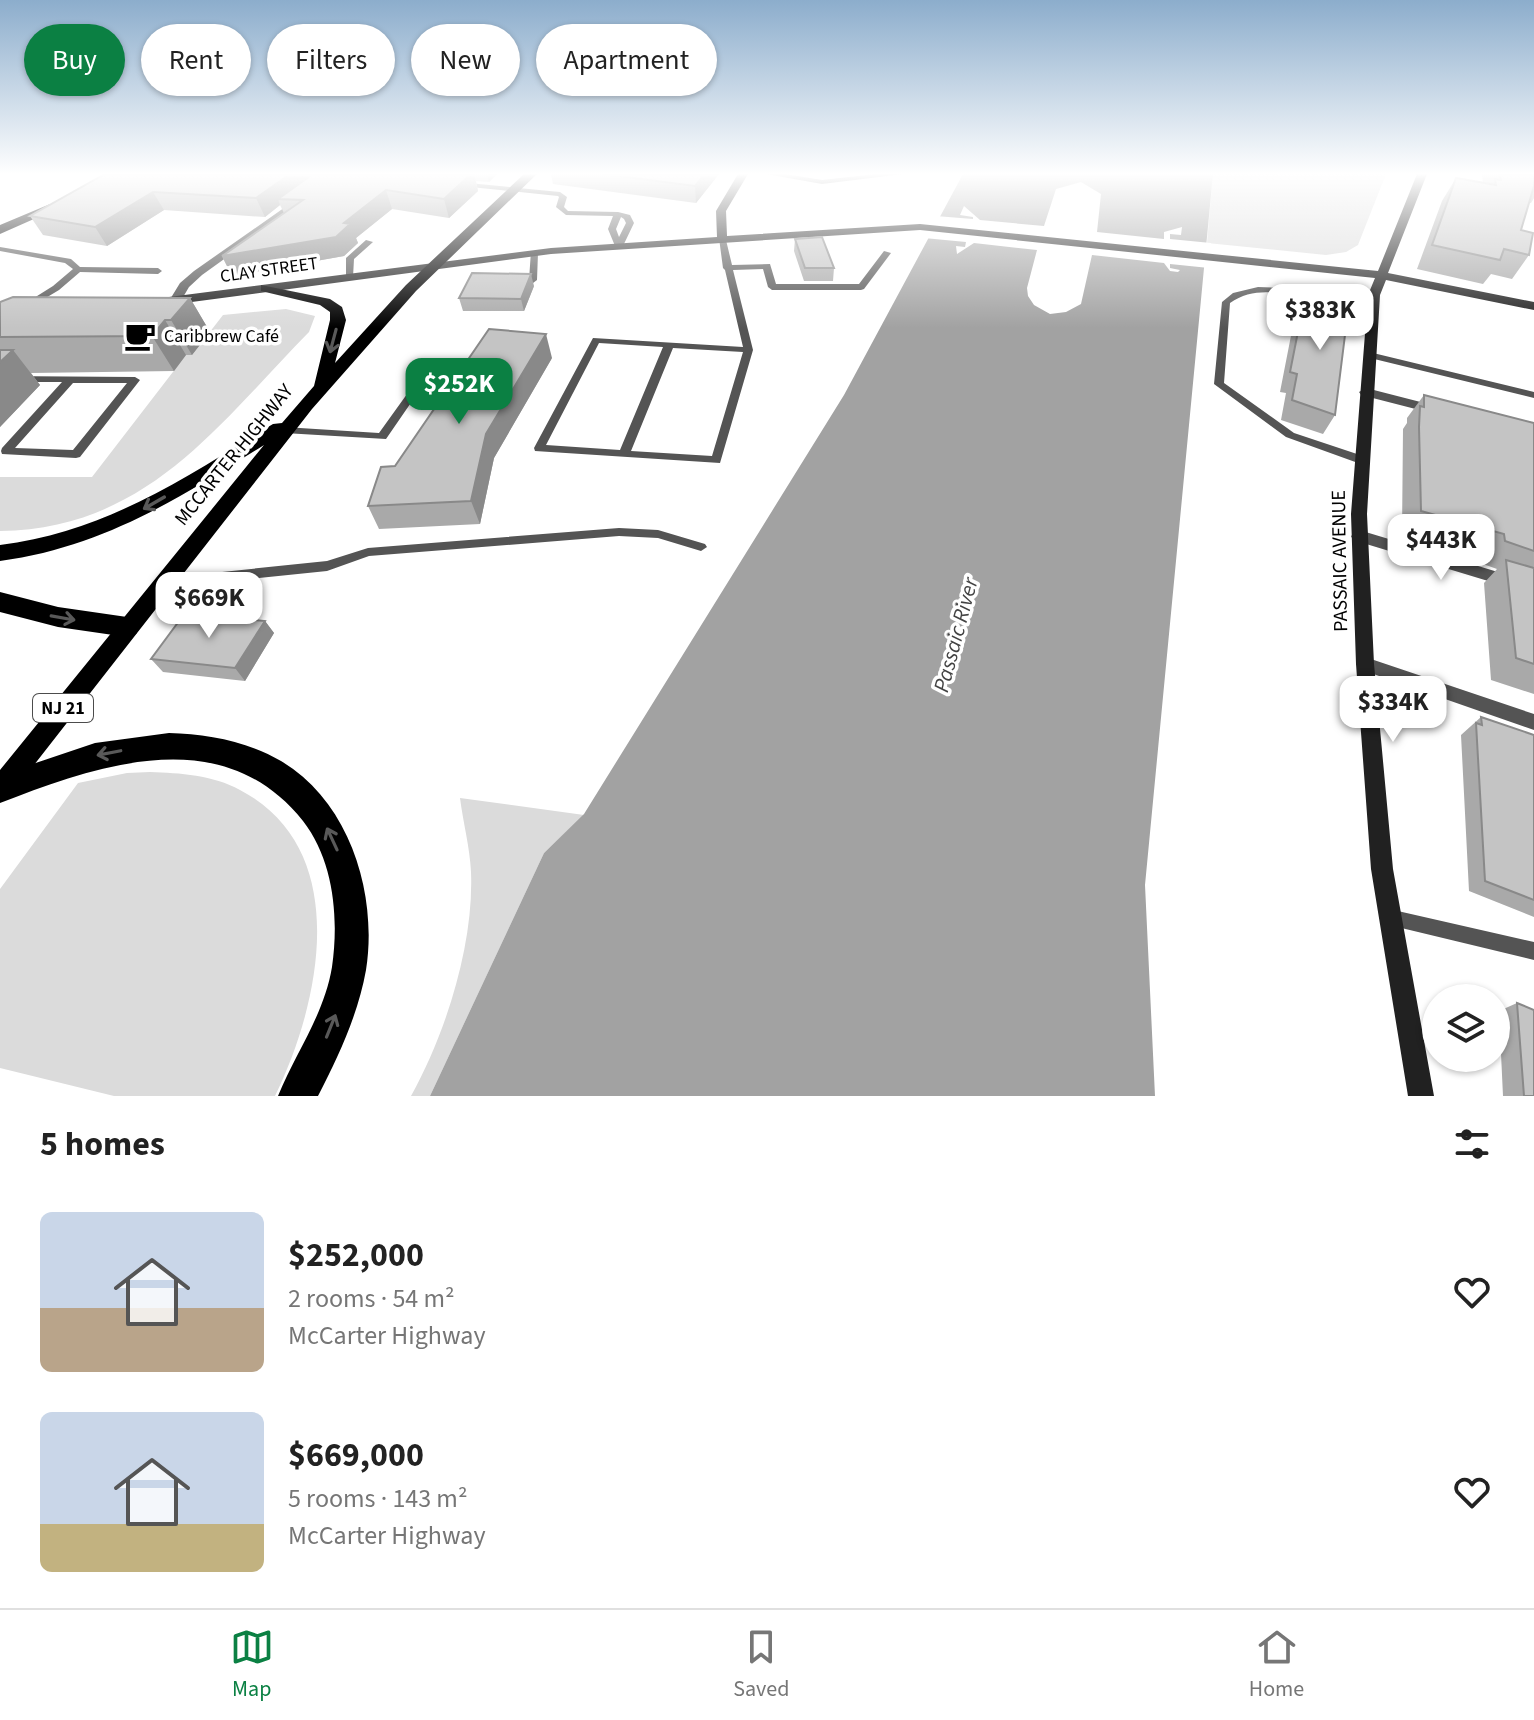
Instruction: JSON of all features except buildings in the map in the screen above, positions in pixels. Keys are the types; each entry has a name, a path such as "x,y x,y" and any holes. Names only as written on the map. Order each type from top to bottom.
{"highway":[{"path":"0,602 58,617 127,627"},
{"path":"0,789 89,757 171,746 197,747 246,759 271,771 300,792 334,840 346,886 351,939 343,995 297,1096"}],"main road":[{"name":"MCCARTER HIGHWAY","path":"0,789 289,425 433,266 477,225"},
{"path":"721,225 722,240"},
{"name":"PASSAIC AVENUE","path":"1401,225 1372,306 1359,536 1365,664 1389,917 1421,1096"},
{"name":"CLAY STREET","path":"157,303 534,253 928,227 1381,276 1534,306"},
{"path":"266,288 325,302 337,310 338,320 320,389"},
{"path":"17,310 55,308"},
{"path":"0,553 51,545 123,520 289,425"}],"street":[{"path":"175,301 184,285 198,273 265,225"},
{"path":"1366,392 1451,413"},
{"path":"1359,536 1534,589"},
{"path":"1365,664 1534,722"}],"lane":[{"path":"614,225 612,229 619,246"},
{"path":"619,246 629,225"},
{"path":"722,240 748,350 716,460 539,448 596,340 748,350"},
{"path":"349,277 350,258 369,242"},
{"path":"0,249 68,261 78,269 158,271"},
{"path":"533,280 534,253"},
{"path":"727,268 767,266 772,287 861,287 887,253"},
{"path":"17,310 56,288 78,269"},
{"path":"1362,460 1290,435 1219,384 1226,302 1236,293 1266,290 1372,306"},
{"path":"624,454 669,345"},
{"path":"1369,355 1534,395"},
{"path":"289,425 382,437 423,378"},
{"path":"0,379 71,379 135,380 76,454 6,451 71,379"},
{"path":"161,584 327,566 368,552 619,532 658,534 701,547"},
{"path":"1389,917 1534,951"}],"shaded area":[{"path":"1209,225 1366,225 1358,245 1346,252 1326,255 1207,243"},
{"path":"286,309 315,316 309,332 209,436 174,466 137,492 97,512 51,526 0,531 0,477 92,477 186,355 192,355 223,315"},
{"path":"150,772 208,778 240,790 276,816 300,849 313,888 317,930 314,973 305,1017 275,1096 114,1096 0,1068 0,889 78,783 127,773"},
{"path":"460,798 584,815 544,853 430,1096 411,1096 436,1045 446,1016 468,929 471,872"}],"water":[{"name":"Passaic River","path":"935,225 1208,225 1145,885 1155,1096 430,1096 544,853 584,814 844,395"}],"pier":[{"path":"931,225 1098,225 1097,232 1164,239 1164,232 1182,227 1181,235 1170,234 1170,239 1211,243 1209,268 1170,264 1170,268 1180,270 1178,272 1170,271 1164,263 1092,255 1081,304 1066,312 1050,314 1034,305 1028,296 1027,288 1037,250 974,243 957,254 956,246 965,247 966,242 924,238"}],"place":[{"name":"Caribbrew Café","path":"140,336"}]}
